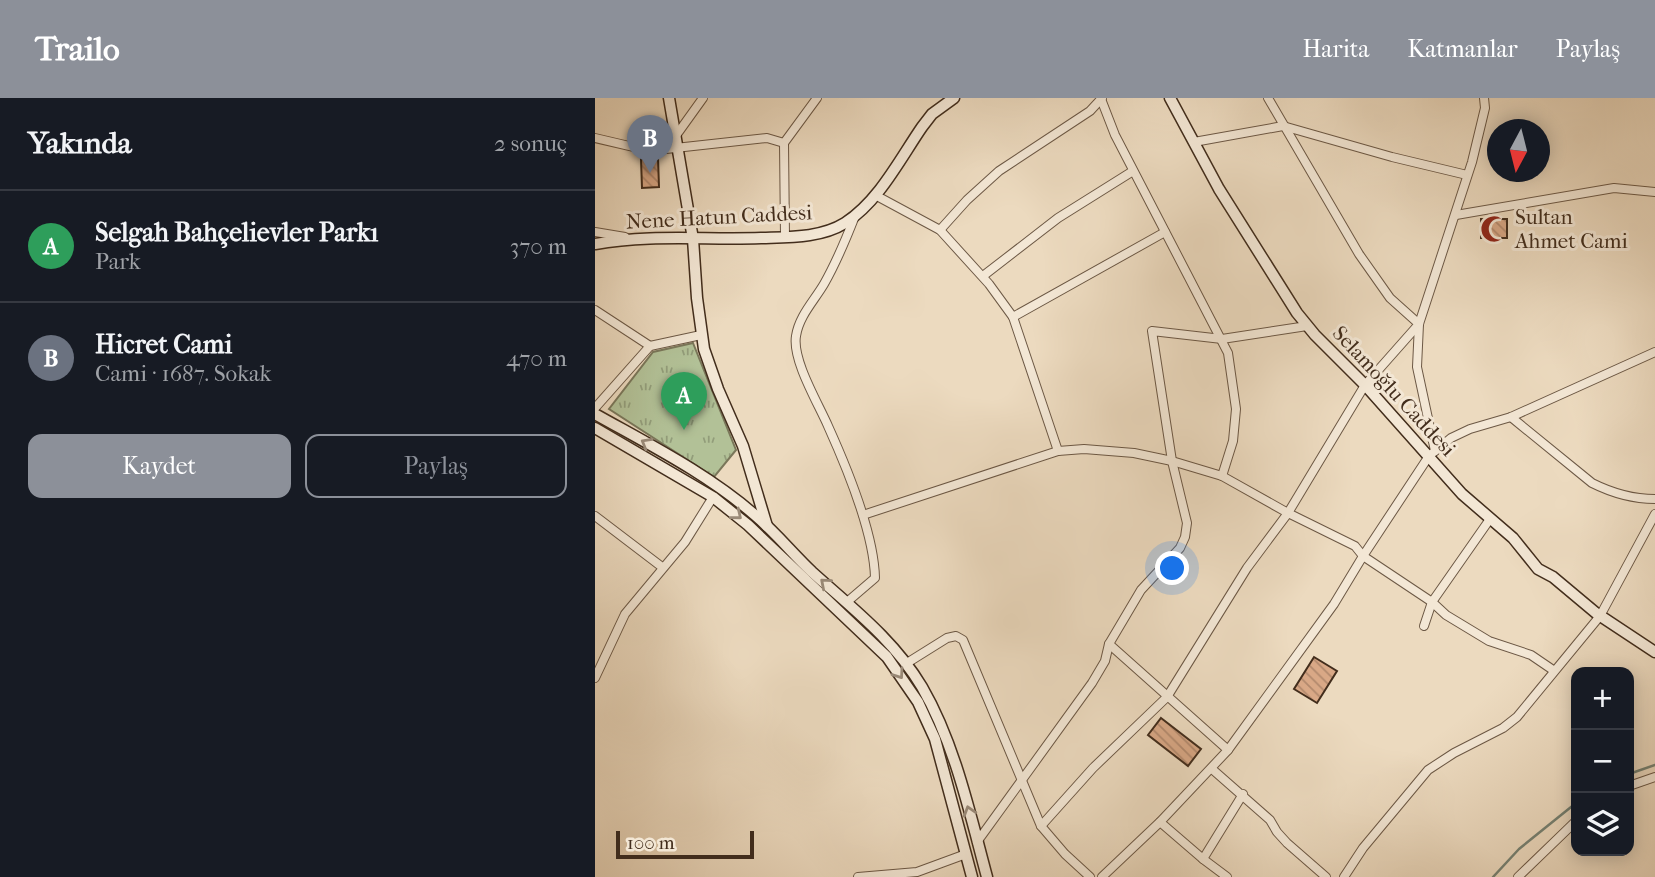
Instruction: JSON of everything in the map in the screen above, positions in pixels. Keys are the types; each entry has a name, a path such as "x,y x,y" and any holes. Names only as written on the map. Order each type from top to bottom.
{"street":[{"path":"669,98 693,239 701,335 710,367 743,446 767,526"},
{"path":"676,143 703,98"},
{"path":"785,237 784,143 817,98"},
{"name":"Nene Hatun Caddesi","path":"595,244 635,239 785,237 829,230 856,215 875,195 927,121 954,98"},
{"name":"Selamoğlu Caddesi","path":"1170,98 1219,189 1307,326 1432,454 1462,494 1513,538 1538,569 1553,577 1599,616 1655,652"},
{"path":"1268,98 1359,254 1390,298 1419,324"},
{"path":"1432,454 1417,367 1419,324 1472,162 1484,98"},
{"path":"940,230 967,200 999,171 1090,111 1102,99 1115,135 1229,353 1236,409 1233,441 1222,476"},
{"path":"1194,142 1283,126 1392,158 1467,175"},
{"path":"595,138 642,149 676,143 767,138 784,143"},
{"path":"983,276 1058,218 1133,171"},
{"path":"1456,215 1614,188 1655,191"},
{"path":"875,195 940,230 983,276 1013,317 1058,451"},
{"path":"847,602 875,578 874,567 863,515 830,430 806,378 797,352 796,337 802,318 824,284 856,215"},
{"path":"595,232 635,239"},
{"path":"1013,317 1165,232"},
{"path":"595,310 650,346"},
{"path":"1041,826 1093,768 1167,697 1247,568 1288,513 1365,385 1419,324"},
{"path":"977,842 1092,683 1105,661 1109,644 1141,590 1180,548 1185,537 1187,523 1172,461 1152,331 1222,339 1307,326"},
{"path":"595,408 650,346 701,335"},
{"path":"1102,877 1160,822 1228,750 1334,604 1432,454 1451,438 1470,429 1511,417 1655,352"},
{"path":"595,414 719,488 767,526 810,570 889,642 907,663 923,688 950,748 987,877"},
{"path":"1511,417 1592,483 1627,496 1655,499"},
{"path":"595,428 713,496 748,525 871,640 899,673 918,702 935,739 972,877"},
{"path":"863,515 1058,451 1084,449 1134,453 1172,461 1222,476 1349,543 1446,615 1489,641 1531,655 1553,670"},
{"path":"595,678 625,614 685,541 713,496"},
{"path":"1345,877 1363,848 1428,770 1454,753 1503,728 1517,717 1599,616 1655,514"},
{"path":"595,516 662,567"},
{"path":"1424,626 1432,602 1490,519"},
{"path":"907,663 947,638 956,636 963,640 1041,826 1090,877"},
{"path":"1109,644 1228,750"},
{"path":"1212,769 1243,794 1270,820 1287,843 1326,877"},
{"path":"1634,784 1655,777"},
{"path":"1203,859 1243,794"},
{"path":"1160,822 1227,877"},
{"path":"1518,877 1571,826"},
{"path":"857,877 917,872 966,854"}],"green space":[{"path":"693,343 736,450 714,477 609,409 653,352"}],"building":[{"path":"658,158 659,187 642,188 641,159"},
{"name":"Sultan Ahmet Cami","path":"1481,219 1507,219 1507,238 1481,238"},
{"path":"1314,657 1337,671 1317,703 1294,689"},
{"path":"1161,718 1201,749 1188,766 1148,735"}],"waterway":[{"path":"1634,772 1655,765"},
{"path":"1493,877 1519,849 1571,807"}],"place":[{"name":"Hicret Cami","path":"650,173"},
{"name":"Sultan Ahmet Cami","path":"1494,229"},
{"name":"Selgah Bahçelievler Parkı","path":"684,430"}]}
